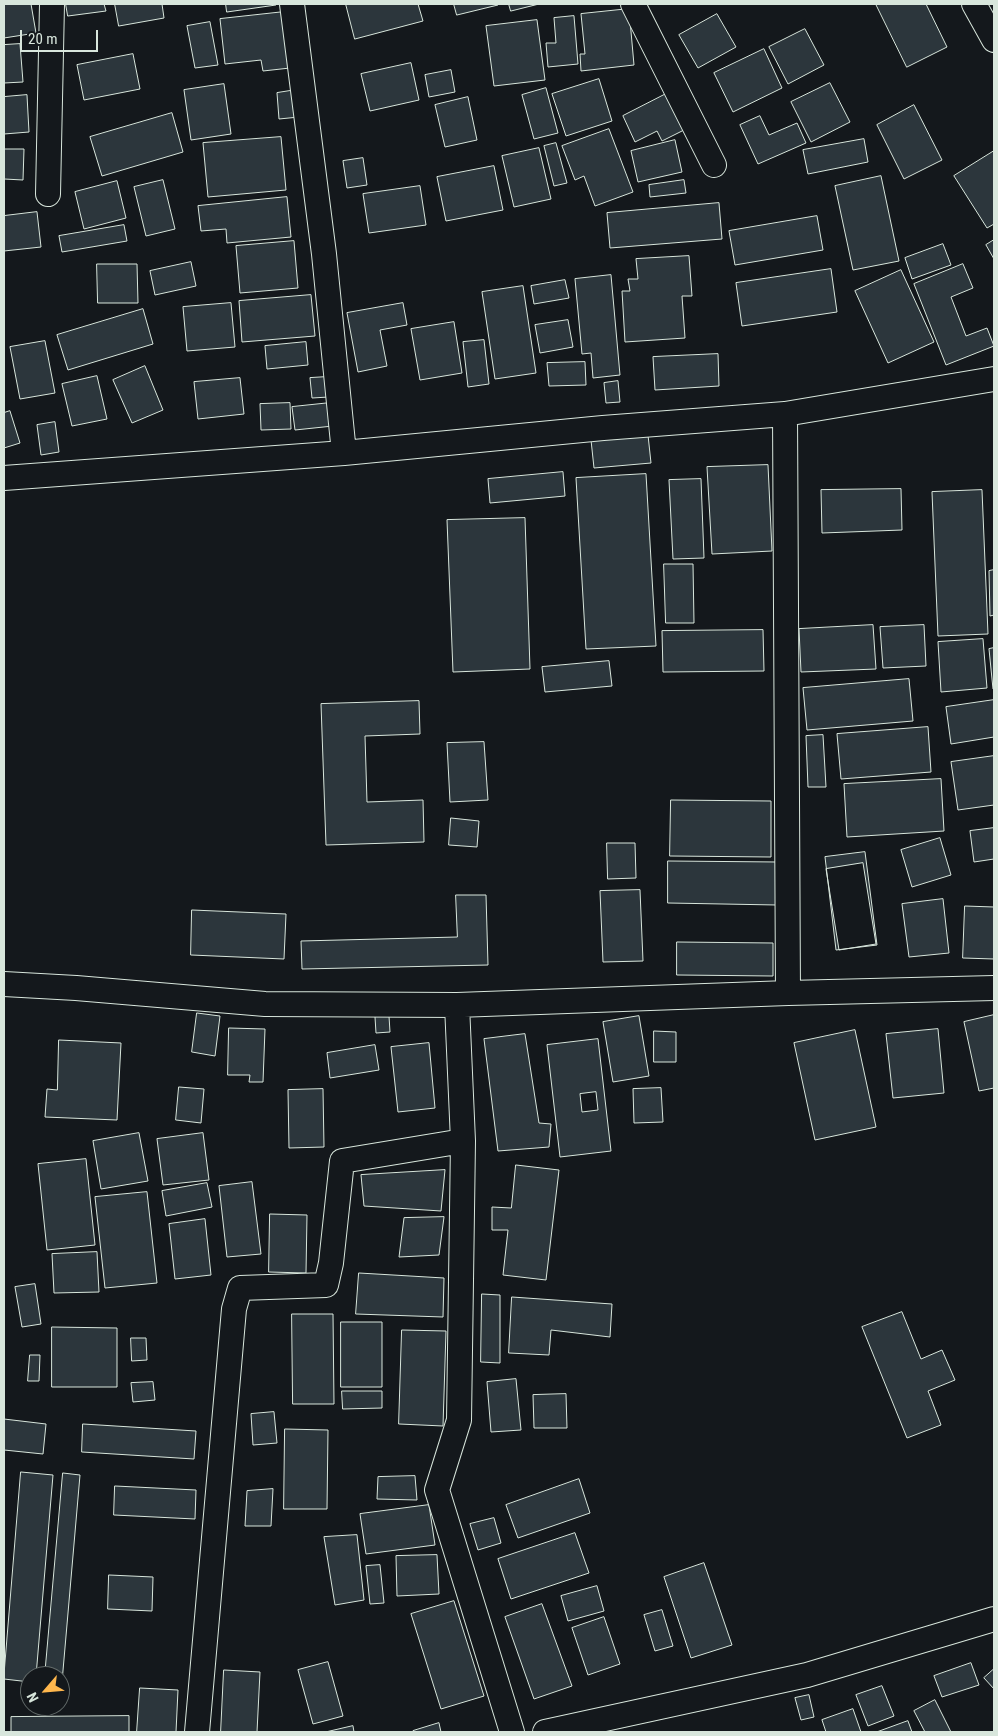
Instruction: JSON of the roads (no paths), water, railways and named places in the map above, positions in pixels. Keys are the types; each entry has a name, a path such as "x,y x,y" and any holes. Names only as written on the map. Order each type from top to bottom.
{"street":[{"path":"48,194 52,4"},
{"path":"292,4 324,254 344,453"},
{"path":"633,4 714,165"},
{"path":"974,4 994,40"},
{"path":"4,478 344,453 604,428 785,414 994,380"},
{"path":"785,414 788,993"},
{"path":"4,984 76,988 265,1004 457,1005 788,993 994,988"},
{"path":"457,1005 463,1141 459,1420 437,1490 512,1732"},
{"path":"196,1732 234,1309 240,1288 326,1285 331,1263 342,1161 463,1141"},
{"path":"545,1732 807,1675 994,1619"}]}
